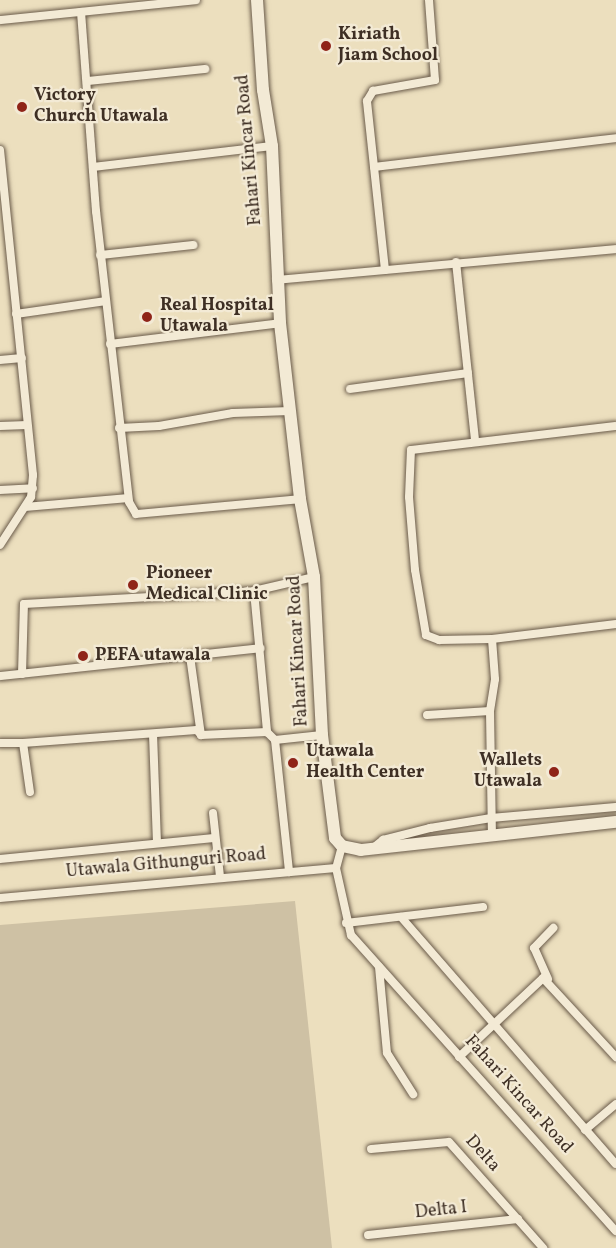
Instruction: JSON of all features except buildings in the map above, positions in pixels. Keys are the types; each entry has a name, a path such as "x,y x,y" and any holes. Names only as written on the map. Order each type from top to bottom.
{"street":[{"path":"0,20 196,0"},
{"name":"Fahari Kincar Road","path":"257,0 263,90 272,146 276,280 280,323 300,499 314,577 322,735 331,817 335,838 342,846 336,868 346,923 357,943 616,1231"},
{"path":"386,270 374,167 370,94 435,80 429,0"},
{"path":"81,12 100,255 128,498 136,514 300,499"},
{"path":"87,81 205,69"},
{"path":"374,167 616,138"},
{"path":"93,167 272,146"},
{"path":"0,150 2,201 22,358 33,488 26,507 0,545"},
{"path":"100,255 193,245"},
{"path":"276,280 616,249"},
{"path":"456,262 475,440"},
{"path":"16,314 106,301"},
{"path":"110,344 280,323"},
{"path":"0,360 22,358"},
{"path":"350,389 468,373"},
{"path":"119,428 159,426 233,413 290,411"},
{"path":"0,426 27,425"},
{"path":"616,426 416,447 408,455 415,570 426,635 431,640 492,639 616,624"},
{"path":"0,490 33,488"},
{"path":"26,507 128,498"},
{"path":"22,674 24,604 254,591 314,577"},
{"path":"254,591 267,732 275,740 289,872"},
{"path":"492,639 495,679 490,711 492,836"},
{"path":"0,676 261,648"},
{"path":"190,656 201,735"},
{"path":"427,715 490,711"},
{"path":"0,743 196,730 201,735 267,732"},
{"path":"153,734 157,843"},
{"path":"275,740 322,735"},
{"path":"23,743 30,792"},
{"path":"342,846 371,849 611,823 603,807"},
{"path":"371,849 390,838 438,826 491,818 616,807"},
{"path":"213,813 220,876"},
{"path":"438,826 440,842"},
{"path":"0,860 214,838"},
{"name":"Utawala Githunguri Road","path":"0,898 220,876 336,868"},
{"path":"346,923 483,907"},
{"path":"401,917 616,1164"},
{"path":"553,928 534,948 548,979 616,1057"},
{"path":"379,967 387,1053 412,1094"},
{"path":"459,1056 537,980 548,979"},
{"path":"585,1130 616,1104"},
{"name":"Delta","path":"371,1149 449,1142 543,1248"},
{"name":"Delta I","path":"368,1235 518,1219"}],"shaded area":[{"path":"295,901 332,1248 0,1248 0,925"}],"place":[{"name":"Kiriath Jiam School","path":"326,46"},
{"name":"Victory Church Utawala","path":"22,107"},
{"name":"Real Hospital Utawala","path":"147,317"},
{"name":"Pioneer Medical Clinic","path":"133,585"},
{"name":"PEFA utawala","path":"83,656"},
{"name":"Utawala Health Center","path":"293,763"},
{"name":"Wallets Utawala","path":"554,772"}]}
